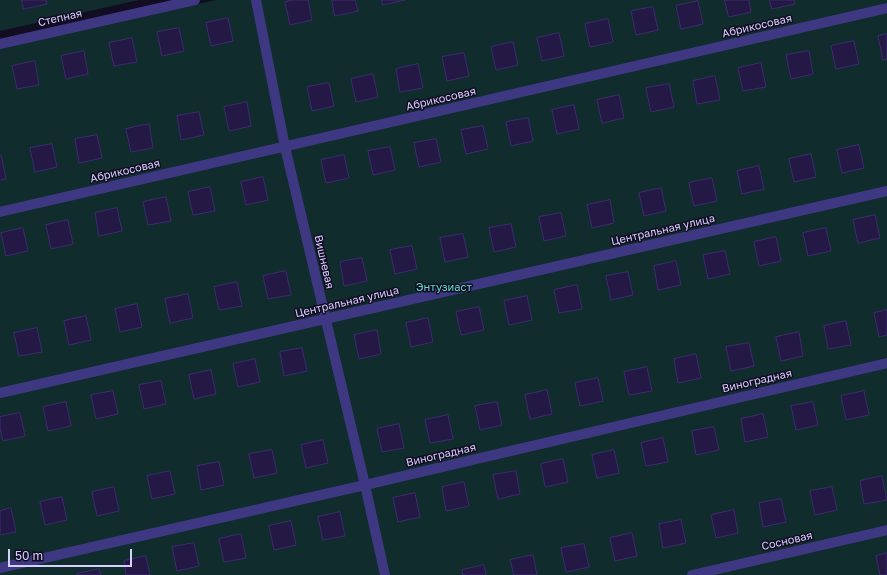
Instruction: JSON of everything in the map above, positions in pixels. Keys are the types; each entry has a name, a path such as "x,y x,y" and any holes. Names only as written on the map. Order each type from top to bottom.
{"street":[{"name":"Степная","path":"0,44 195,0"},
{"name":"Вишневая","path":"256,0 285,147 385,575"},
{"name":"Абрикосовая","path":"0,212 887,8"},
{"name":"Центральная улица","path":"0,393 887,191"},
{"name":"Виноградная","path":"0,568 365,485 887,363"},
{"name":"Сосновая","path":"692,575 887,530"}],"green space":[{"path":"0,0 139,0 0,31"},
{"name":"Энтузиаст","path":"216,0 887,0 887,575 0,575 0,48"}],"building":[{"path":"22,0 46,0 47,4 24,9"},
{"path":"293,0 308,0 312,20 290,25 285,2"},
{"path":"332,0 355,0 358,11 335,16"},
{"path":"382,0 405,0 383,5"},
{"path":"725,0 749,0 751,12 729,17"},
{"path":"770,0 794,0 795,4 772,9"},
{"path":"698,1 703,24 681,29 676,6"},
{"path":"653,7 658,30 636,35 631,11"},
{"path":"228,18 233,41 211,46 206,23"},
{"path":"608,19 613,42 590,47 585,24"},
{"path":"179,28 184,51 162,56 157,32"},
{"path":"559,33 564,56 542,61 537,38"},
{"path":"887,34 887,59 883,60 878,36"},
{"path":"132,38 137,62 114,66 109,43"},
{"path":"854,41 859,64 836,69 831,46"},
{"path":"513,42 518,65 496,70 491,47"},
{"path":"84,51 88,74 66,79 61,56"},
{"path":"809,51 813,74 791,79 786,55"},
{"path":"464,53 469,76 447,81 442,57"},
{"path":"35,61 39,85 17,89 12,66"},
{"path":"761,63 766,87 743,91 738,68"},
{"path":"418,64 423,88 400,92 396,69"},
{"path":"373,74 378,97 356,102 351,79"},
{"path":"715,76 720,100 697,104 693,81"},
{"path":"329,83 334,106 312,111 307,87"},
{"path":"669,84 674,107 651,112 646,88"},
{"path":"619,95 624,118 602,123 597,100"},
{"path":"247,102 251,126 229,131 224,107"},
{"path":"574,105 579,129 557,134 552,110"},
{"path":"199,112 204,135 181,140 177,116"},
{"path":"528,118 533,141 511,146 506,122"},
{"path":"149,124 153,148 131,152 126,129"},
{"path":"483,126 488,149 466,154 461,130"},
{"path":"97,135 102,158 79,163 75,139"},
{"path":"436,139 441,162 419,167 414,143"},
{"path":"52,144 57,167 35,172 30,148"},
{"path":"859,145 864,168 842,173 837,150"},
{"path":"390,147 395,170 373,175 368,151"},
{"path":"811,154 816,177 794,182 789,159"},
{"path":"0,155 6,179 0,180"},
{"path":"344,155 349,178 326,183 321,160"},
{"path":"759,166 764,189 742,194 737,171"},
{"path":"263,177 268,200 246,205 241,182"},
{"path":"712,178 717,201 694,206 689,183"},
{"path":"210,187 215,211 193,215 188,192"},
{"path":"661,188 666,211 644,216 639,193"},
{"path":"166,197 171,221 148,225 143,202"},
{"path":"610,200 614,223 592,228 587,205"},
{"path":"117,208 122,231 99,236 95,213"},
{"path":"561,213 566,236 544,241 539,217"},
{"path":"875,215 880,238 858,243 853,220"},
{"path":"68,220 73,244 51,249 46,225"},
{"path":"511,224 516,247 494,252 489,228"},
{"path":"23,228 28,251 6,256 1,233"},
{"path":"826,228 831,251 808,256 803,233"},
{"path":"463,234 468,257 445,262 440,238"},
{"path":"776,237 781,261 759,266 754,242"},
{"path":"412,246 417,269 395,274 390,250"},
{"path":"725,251 730,274 708,279 703,255"},
{"path":"362,258 367,281 344,286 340,262"},
{"path":"676,261 681,285 658,290 654,266"},
{"path":"286,271 291,295 268,299 263,276"},
{"path":"628,272 633,295 611,300 606,276"},
{"path":"237,282 242,306 219,310 214,287"},
{"path":"577,285 582,309 559,313 554,290"},
{"path":"188,294 193,318 170,323 165,299"},
{"path":"527,296 532,320 509,325 504,301"},
{"path":"137,304 142,327 120,332 115,309"},
{"path":"479,307 484,330 461,335 456,312"},
{"path":"887,310 887,335 879,337 874,313"},
{"path":"86,316 91,340 69,345 64,321"},
{"path":"428,318 433,342 411,347 406,323"},
{"path":"846,321 851,345 828,349 824,326"},
{"path":"37,328 42,352 19,356 14,333"},
{"path":"377,330 381,354 359,359 354,335"},
{"path":"799,332 803,356 781,361 776,337"},
{"path":"749,343 754,366 731,371 726,347"},
{"path":"302,348 307,371 284,376 280,352"},
{"path":"696,354 701,378 678,383 674,359"},
{"path":"255,359 260,382 238,387 233,364"},
{"path":"647,367 652,391 629,395 624,372"},
{"path":"211,370 216,394 194,399 189,375"},
{"path":"598,378 603,401 580,406 575,383"},
{"path":"161,381 166,404 144,409 139,385"},
{"path":"547,390 552,414 530,419 525,395"},
{"path":"113,391 118,414 96,419 91,395"},
{"path":"864,391 869,415 846,420 841,396"},
{"path":"66,402 71,426 48,431 43,407"},
{"path":"497,402 502,425 480,430 475,406"},
{"path":"813,402 818,425 796,430 791,406"},
{"path":"20,413 25,436 3,441 0,429 0,417"},
{"path":"763,414 768,437 745,442 741,419"},
{"path":"448,415 453,439 430,443 425,420"},
{"path":"399,424 404,448 382,452 377,429"},
{"path":"714,427 719,450 696,455 692,431"},
{"path":"663,438 668,462 646,466 641,443"},
{"path":"323,440 328,463 306,468 301,445"},
{"path":"272,450 277,473 254,478 249,454"},
{"path":"614,450 619,473 597,478 592,455"},
{"path":"563,459 568,482 545,487 541,464"},
{"path":"219,462 224,485 201,490 197,466"},
{"path":"170,471 175,494 152,499 147,476"},
{"path":"516,471 520,494 498,499 493,475"},
{"path":"882,476 887,500 864,504 860,481"},
{"path":"464,482 469,506 446,511 442,487"},
{"path":"114,487 119,511 97,516 92,492"},
{"path":"832,487 837,510 815,515 810,491"},
{"path":"415,493 420,517 398,522 393,498"},
{"path":"62,497 67,520 45,525 40,502"},
{"path":"781,499 786,522 763,527 759,503"},
{"path":"11,508 16,532 0,535 0,511"},
{"path":"734,510 738,533 716,538 711,515"},
{"path":"340,512 345,536 323,540 318,517"},
{"path":"681,520 686,543 663,548 659,524"},
{"path":"291,521 296,545 274,550 269,526"},
{"path":"632,533 637,556 615,561 610,538"},
{"path":"241,534 246,558 224,562 219,539"},
{"path":"194,543 199,566 177,571 172,547"},
{"path":"584,544 589,567 566,572 561,548"},
{"path":"887,553 887,575 880,575 876,556"},
{"path":"533,555 537,575 514,575 510,560"},
{"path":"146,556 150,575 126,575 124,561"},
{"path":"484,565 486,575 463,575 462,570"},
{"path":"99,569 101,575 77,575 77,574"}]}
